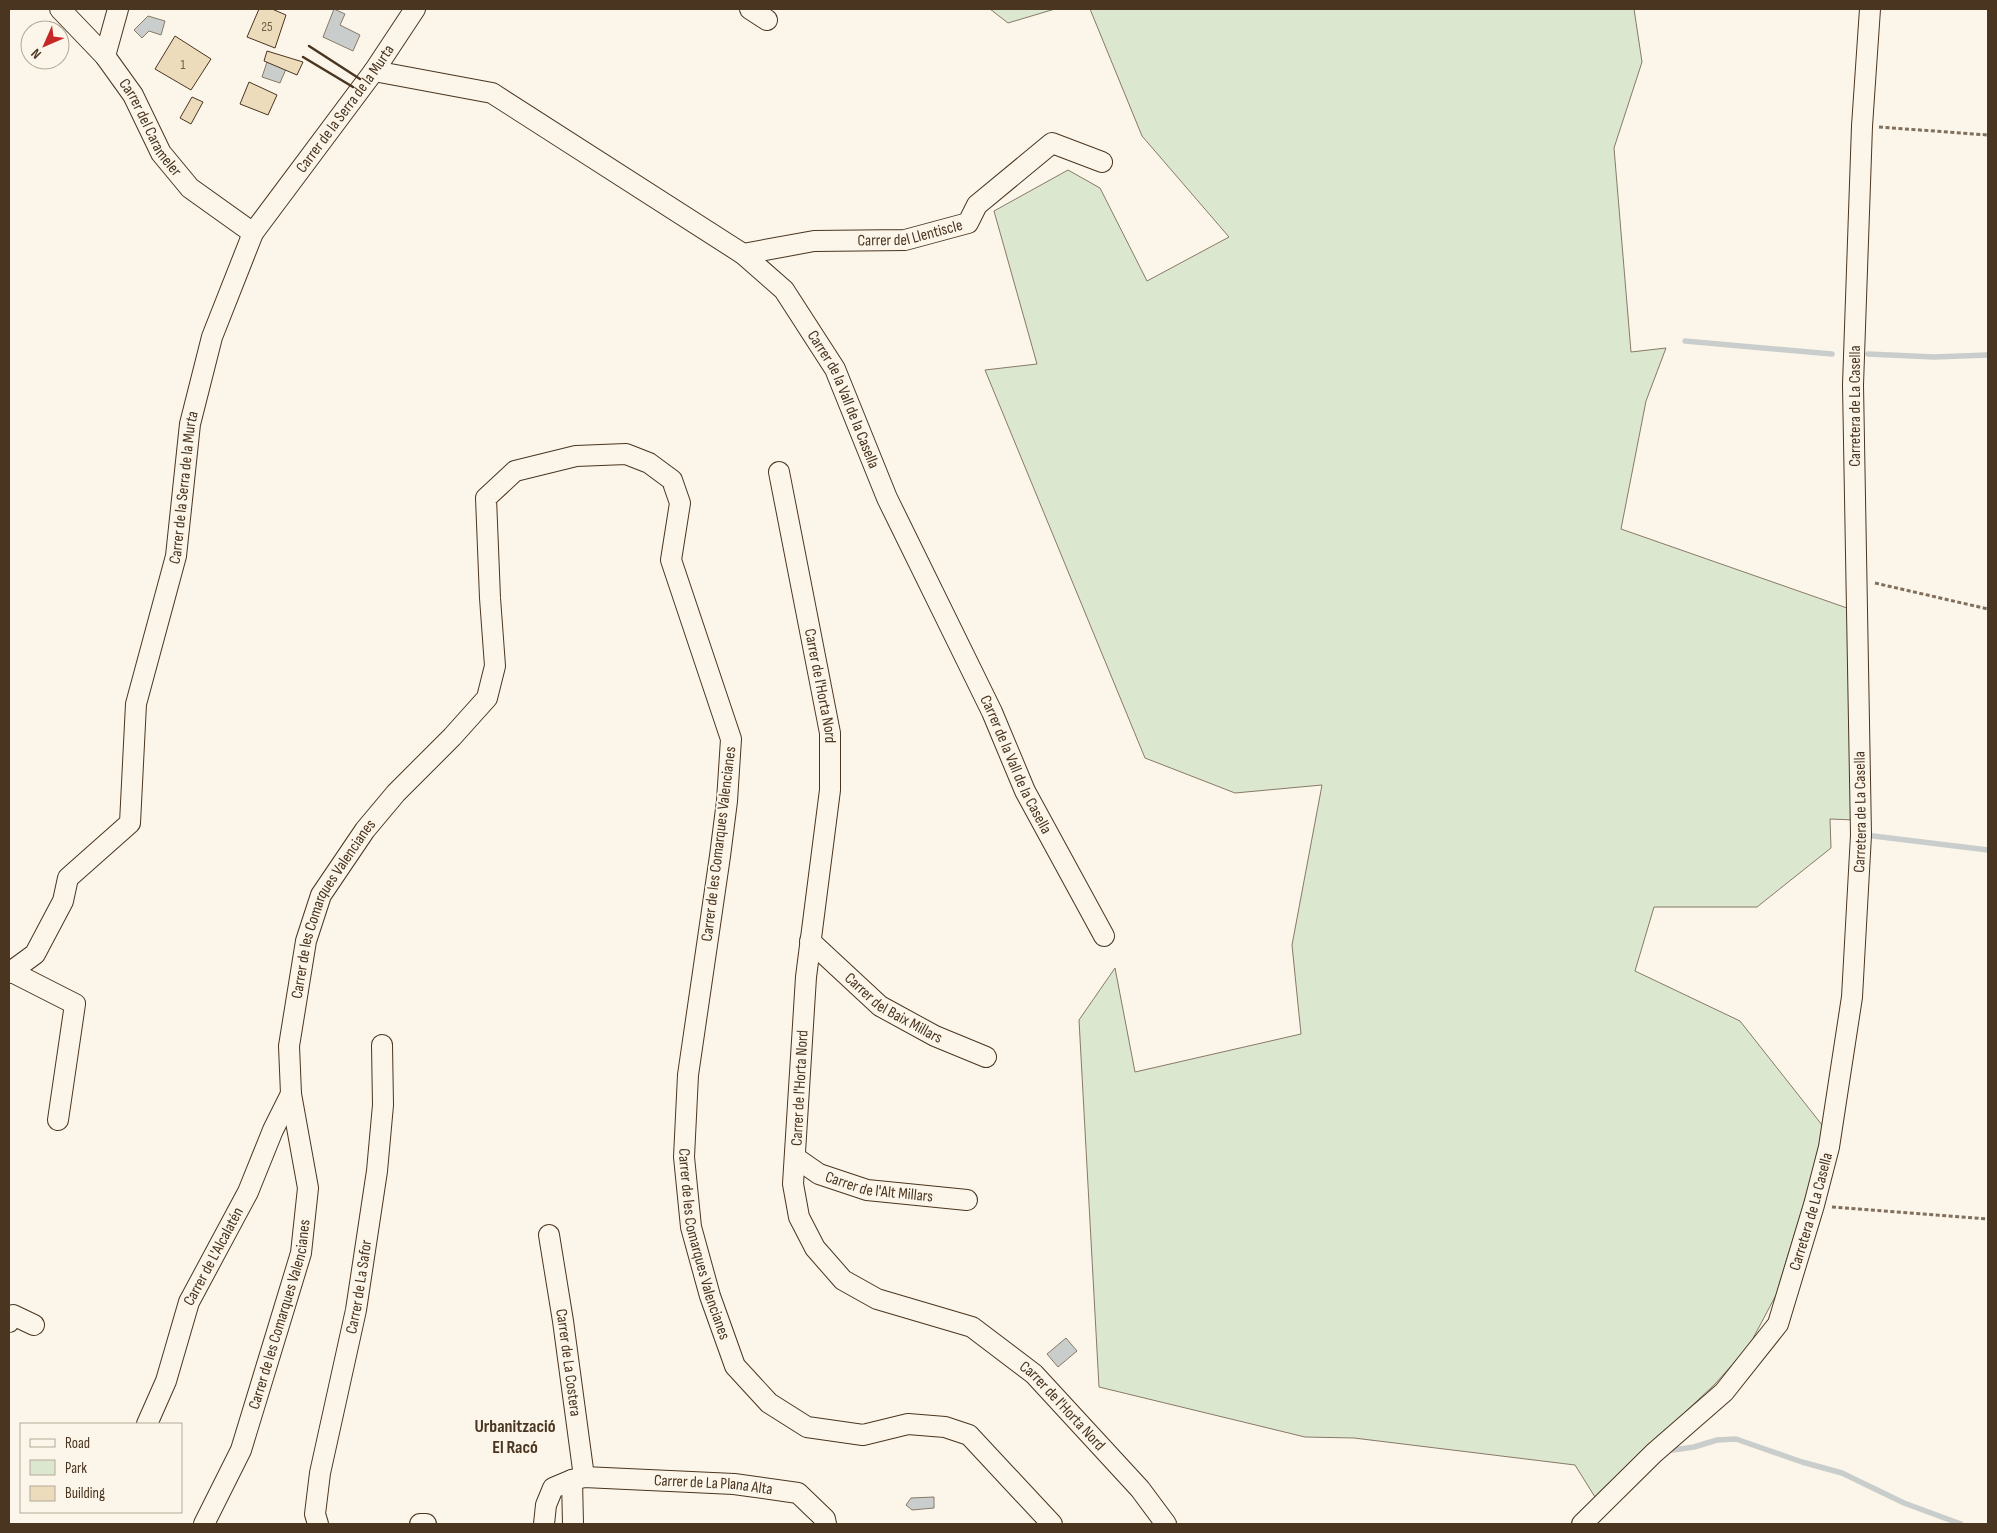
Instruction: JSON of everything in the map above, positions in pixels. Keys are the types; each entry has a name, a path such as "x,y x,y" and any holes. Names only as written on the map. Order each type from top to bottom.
{"street":[{"name":"Carrer del Carameler","path":"60,9 105,56 133,95 161,153 190,188 253,233"},
{"path":"105,56 118,9"},
{"name":"Carrer de la Serra de la Murta","path":"11,972 35,954 63,900 68,878 130,823 136,704 176,556 190,424 212,337 253,233 374,71 415,9"},
{"path":"750,9 767,20"},
{"name":"Carretera de La Casella","path":"1582,1524 1654,1453 1724,1392 1778,1324 1814,1206 1829,1147 1852,997 1861,835 1853,385 1862,126 1870,9"},
{"name":"Carrer de la Vall de la Casella","path":"374,71 492,92 743,254 784,290 835,369 888,498 992,712 1025,791 1104,936"},
{"name":"Carrer del Llentiscle","path":"743,254 814,241 905,240 968,223 977,205 1052,143 1102,162"},
{"name":"Carrer de les Comarques Valencianes","path":"204,1524 241,1450 301,1254 308,1188 291,1094 289,1046 306,942 321,895 364,830 396,793 452,737 487,698 495,666 486,498 515,471 576,456 626,454 649,463 672,480 680,503 671,560 731,739 720,856 688,1075 684,1157 691,1227 710,1296 735,1366 769,1403 808,1427 863,1435 908,1424 945,1427 969,1435 1052,1524"},
{"name":"Carrer de l'Horta Nord","path":"779,472 830,733 830,790 810,941 803,1015 793,1184 799,1217 815,1248 843,1280 877,1299 972,1327 1034,1374 1140,1489 1166,1524"},
{"name":"Carrer del Baix Millars","path":"810,941 880,1006 935,1036 986,1057"},
{"path":"11,972 75,1004 58,1120"},
{"name":"Carrer de La Safor","path":"318,1524 315,1514 320,1473 356,1310 376,1180 383,1105 382,1045"},
{"name":"Carrer de L'Alcalatén","path":"147,1423 166,1381 189,1302 248,1192 273,1130 291,1094"},
{"name":"Carrer de l'Alt Millars","path":"796,1158 820,1174 867,1190 967,1200"},
{"name":"Carrer de La Costera","path":"549,1235 563,1320 578,1478 573,1524"},
{"path":"9,1322 12,1315 34,1325"},
{"path":"544,1524 546,1505 553,1488 578,1478"},
{"name":"Carrer de La Plana Alta","path":"578,1478 734,1484 798,1493 825,1519 826,1524"},
{"path":"420,1524 426,1524"}],"path":[{"path":"1862,126 1988,135"},
{"path":"1857,578 1895,589 1988,608"},
{"path":"1814,1206 1988,1219"}],"green space":[{"path":"990,9 1055,9 1008,23"},
{"path":"1090,9 1634,9 1642,62 1614,148 1631,352 1666,348 1646,401 1621,529 1847,608 1855,820 1830,819 1831,848 1757,907 1654,907 1635,971 1740,1021 1826,1130 1776,1295 1749,1346 1715,1384 1595,1497 1575,1465 1354,1438 1305,1437 1099,1387 1079,1020 1115,968 1135,1072 1301,1034 1292,945 1322,785 1235,793 1145,758 985,370 1037,364 994,211 1068,170 1100,188 1147,281 1229,237 1142,136"}],"shaded area":[{"path":"334,9 345,14 340,25 360,35 353,51 323,37"},
{"path":"148,16 165,21 161,35 149,31 142,38 134,30"},
{"path":"267,62 286,69 280,83 262,77"},
{"path":"1066,1338 1077,1351 1058,1367 1047,1354"},
{"path":"934,1497 934,1508 912,1510 906,1505 911,1498"}],"building":[{"path":"259,9 272,9 286,15 275,48 247,37"},
{"path":"175,36 211,59 191,90 155,69"},
{"path":"267,51 303,62 297,75 264,61"},
{"path":"249,82 277,95 268,115 240,104"},
{"path":"192,97 203,102 191,124 180,118"}],"waterway":[{"path":"1685,341 1832,354"},
{"path":"1868,354 1934,357 1988,355"},
{"path":"1865,835 1988,850"},
{"path":"1666,1451 1694,1447 1717,1440 1736,1439 1802,1462 1842,1473 1904,1503 1961,1524"}],"wall":[{"path":"309,46 360,79"},
{"path":"303,57 353,87"}],"district":[{"name":"Urbanització El Racó","path":"515,1436"}]}
